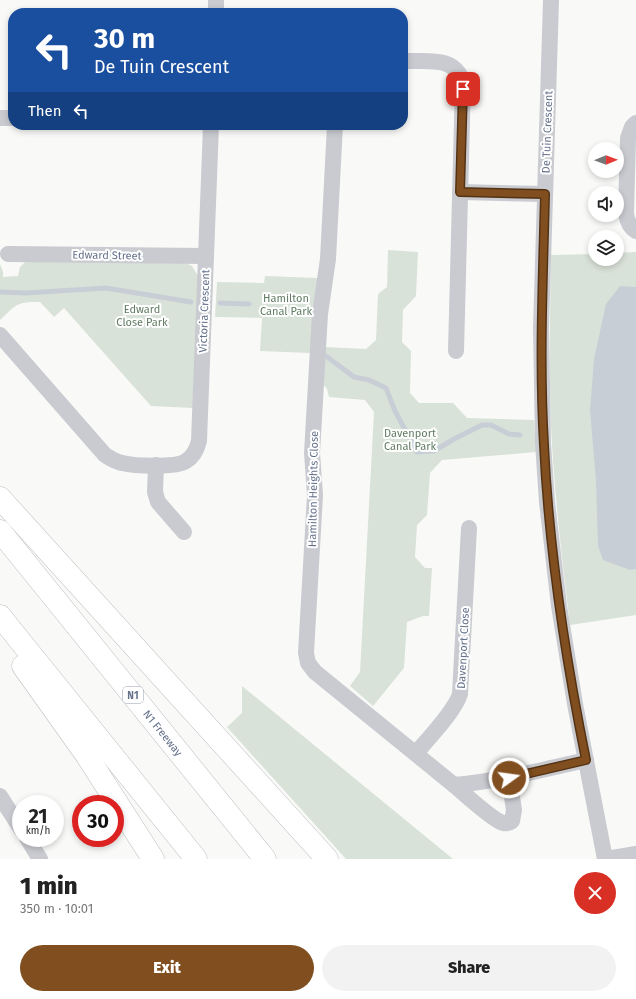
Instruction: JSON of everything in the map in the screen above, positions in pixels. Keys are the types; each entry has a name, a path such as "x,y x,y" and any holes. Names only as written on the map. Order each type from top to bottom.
{"highway":[{"path":"0,498 327,859"},
{"name":"N1 Freeway","path":"0,531 265,859"},
{"path":"0,616 196,859"},
{"path":"0,635 87,756 153,859"}],"street":[{"name":"De Tuin Crescent","path":"551,0 541,328 543,443 547,502 553,562 566,650 606,859 636,854"},
{"path":"408,61 446,63 457,70 461,76 463,89 456,351"},
{"path":"636,123 632,127 628,138 626,214 630,227 636,232"},
{"name":"Victoria Crescent","path":"0,336 105,455 122,463 173,466 186,462 195,452 199,441 211,130"},
{"name":"Hamilton Heights Close","path":"335,130 328,259 320,314 313,445 315,494 306,658 315,672 416,753 492,817 508,824 512,822 514,810 509,778"},
{"path":"460,192 545,194"},
{"name":"Edward Street","path":"8,254 206,256"},
{"path":"156,465 155,492 158,502 184,532"},
{"name":"Davenport Close","path":"416,753 453,708 460,694 469,528"},
{"path":"454,785 483,783 586,760"},
{"path":"0,796 12,815"},
{"path":"33,847 40,859"}],"green space":[{"name":"Davenport Canal Park","path":"388,250 418,252 416,296 403,310 402,342 411,351 410,393 419,403 453,403 467,418 534,420 536,452 442,460 430,473 427,515 417,525 415,557 425,568 432,568 429,616 423,616 407,622 404,668 373,706 350,686 360,672 374,412 365,400 329,397 327,389 322,383 324,347 366,349 376,340 378,294 387,287"},
{"path":"636,252 636,615 570,625 561,550 552,450 550,361 551,255 588,254 588,266 624,266 624,253"},
{"name":"Edward Close Park","path":"26,261 186,263 192,266 198,276 193,408 151,406 64,308 54,317 40,302 21,303 14,307 0,320 0,264 3,277 18,276 20,267"},
{"name":"Hamilton Canal Park","path":"265,276 318,278 310,353 260,351 262,318 215,317 217,282 264,283"},
{"path":"242,686 453,859 346,859 227,727 242,713"}],"shaded area":[{"path":"620,286 636,287 636,569 630,570 603,560 598,546 596,481 590,410 594,359 606,304"}],"waterway":[{"path":"0,292 26,293 106,288 191,302"},
{"path":"220,303 249,304"},
{"path":"326,356 354,377 369,380 386,388 395,411 417,452 434,451 482,425 491,425 509,434 520,435"}],"route":[{"path":"463,89 460,192 545,194 541,328 543,443 547,502 559,606 586,760 509,778"}]}
